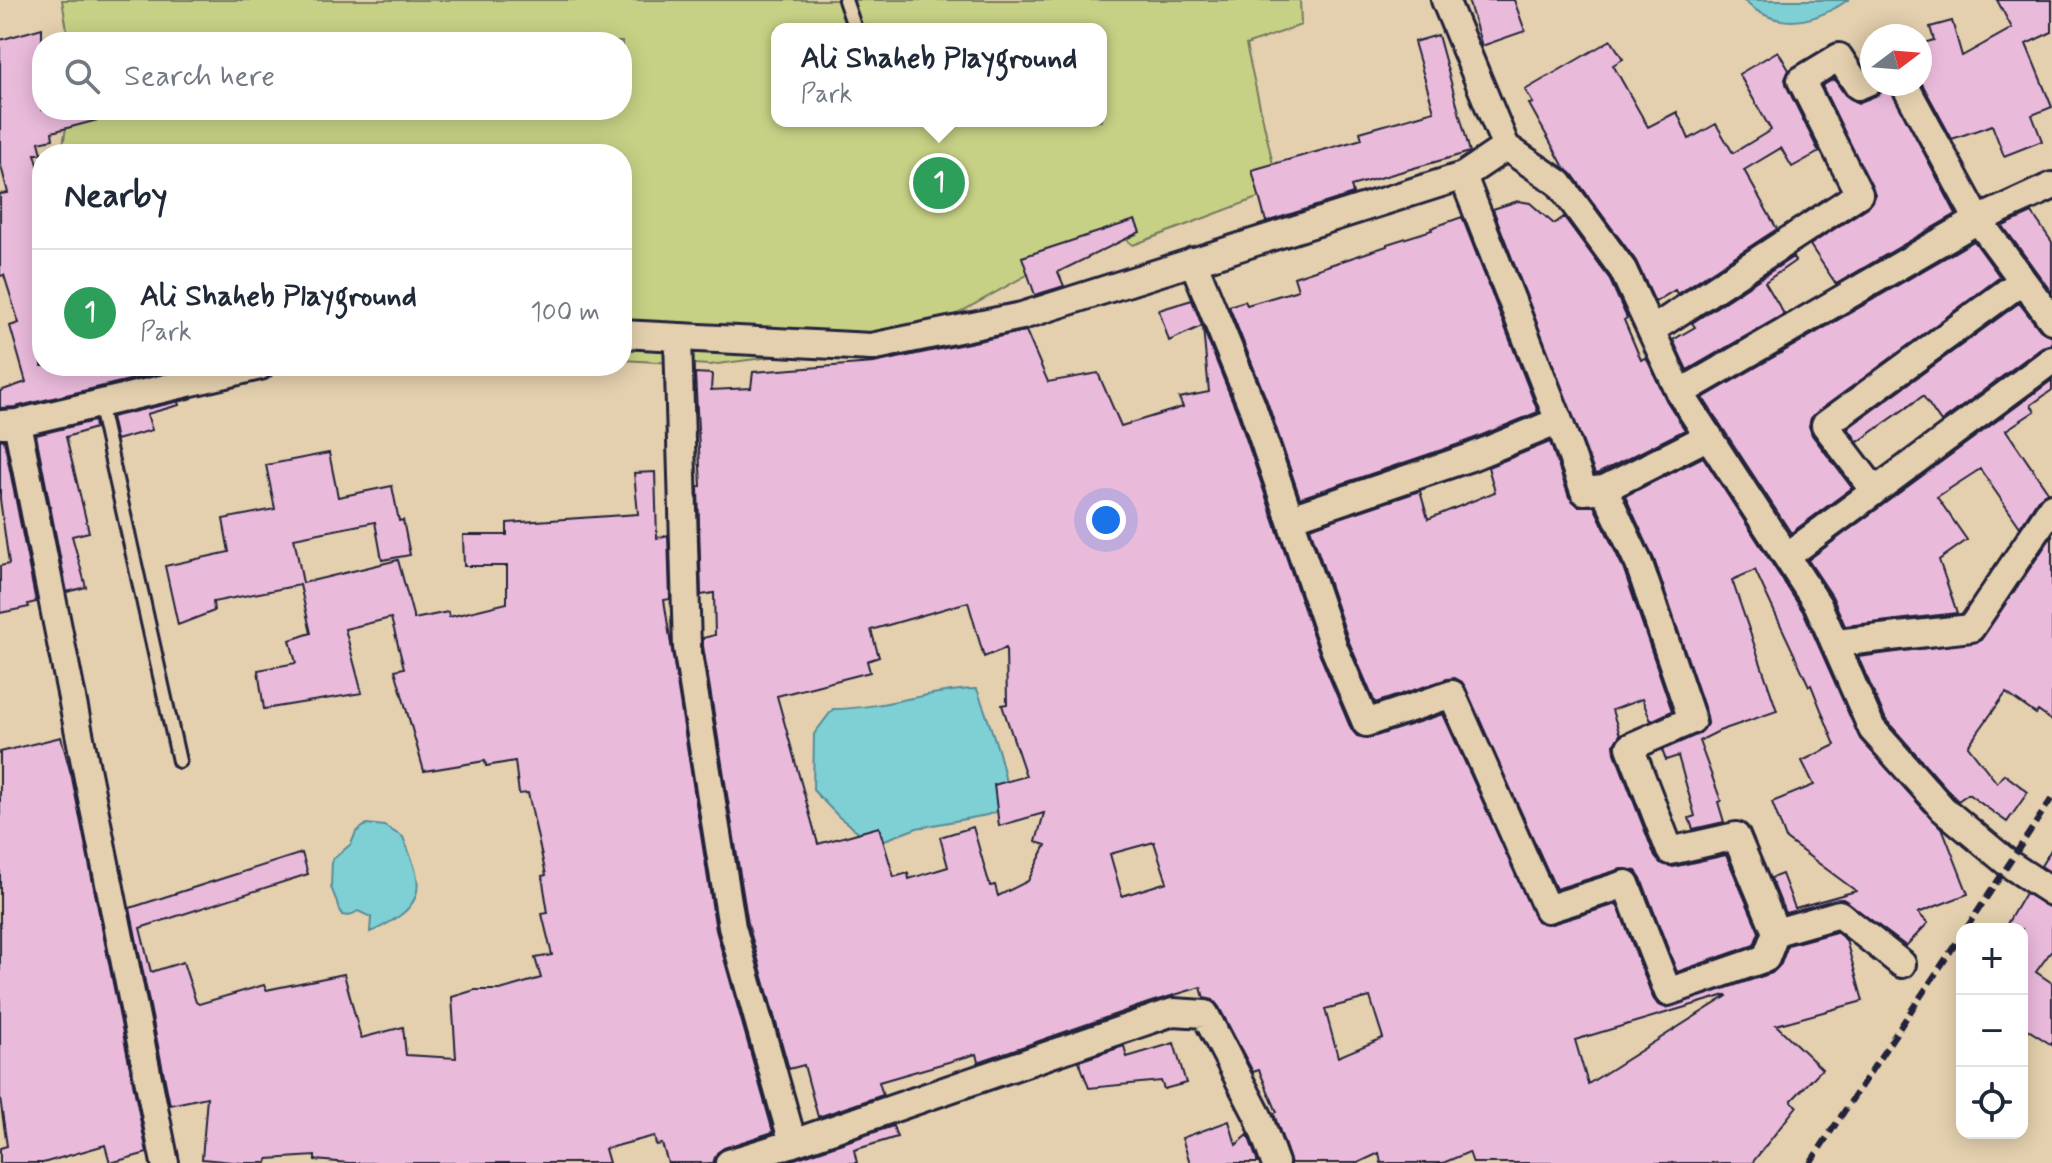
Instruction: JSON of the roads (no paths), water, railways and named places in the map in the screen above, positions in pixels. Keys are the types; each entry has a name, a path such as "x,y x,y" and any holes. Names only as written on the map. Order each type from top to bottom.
{"street":[{"path":"1445,0 1506,147 1559,183 1623,270 1680,393 1818,605 1872,729 1943,809 2009,864 2052,892"},
{"path":"1652,330 1859,194 1801,80 1839,57 1860,85"},
{"path":"1911,96 1978,220 2052,320"},
{"path":"632,335 871,347 1022,316 1463,176 1506,147"},
{"path":"1463,176 1584,491 1604,489 1709,436"},
{"path":"1680,393 1978,220 2052,186"},
{"path":"1193,261 1252,406 1334,648 1366,723 1452,694 1547,909 1626,884 1668,992 1766,958 1776,932 1736,836 1670,851 1630,747 1692,720 1639,564 1604,489"},
{"path":"1875,491 1825,425 2022,281"},
{"path":"678,338 687,647 732,927 793,1143"},
{"path":"1787,556 2052,360"},
{"path":"165,1163 8,424 216,376"},
{"path":"1291,518 1471,457 1559,421"},
{"path":"1836,643 1971,628 2052,507"},
{"path":"1776,932 1839,914 1902,964"},
{"path":"729,1163 1173,1012 1205,1014 1258,1116 1275,1163"}],"lane":[{"path":"845,0 853,23"},
{"path":"99,403 179,761"}],"water":[{"path":"1742,0 1848,0 1818,16 1785,21 1760,13"},
{"path":"977,689 1001,761 1009,807 987,815 917,828 874,844 839,817 813,790 814,734 833,709"},
{"path":"367,824 384,826 403,837 417,880 417,890 408,908 370,932 371,917 358,911 349,916 342,915 331,887 332,860 351,844 356,832"}],"railway":[{"path":"1970,923 2052,798"},
{"path":"1810,1163 1956,943"}],"place":[{"name":"Ali Shaheb Playground","path":"939,183"}]}
